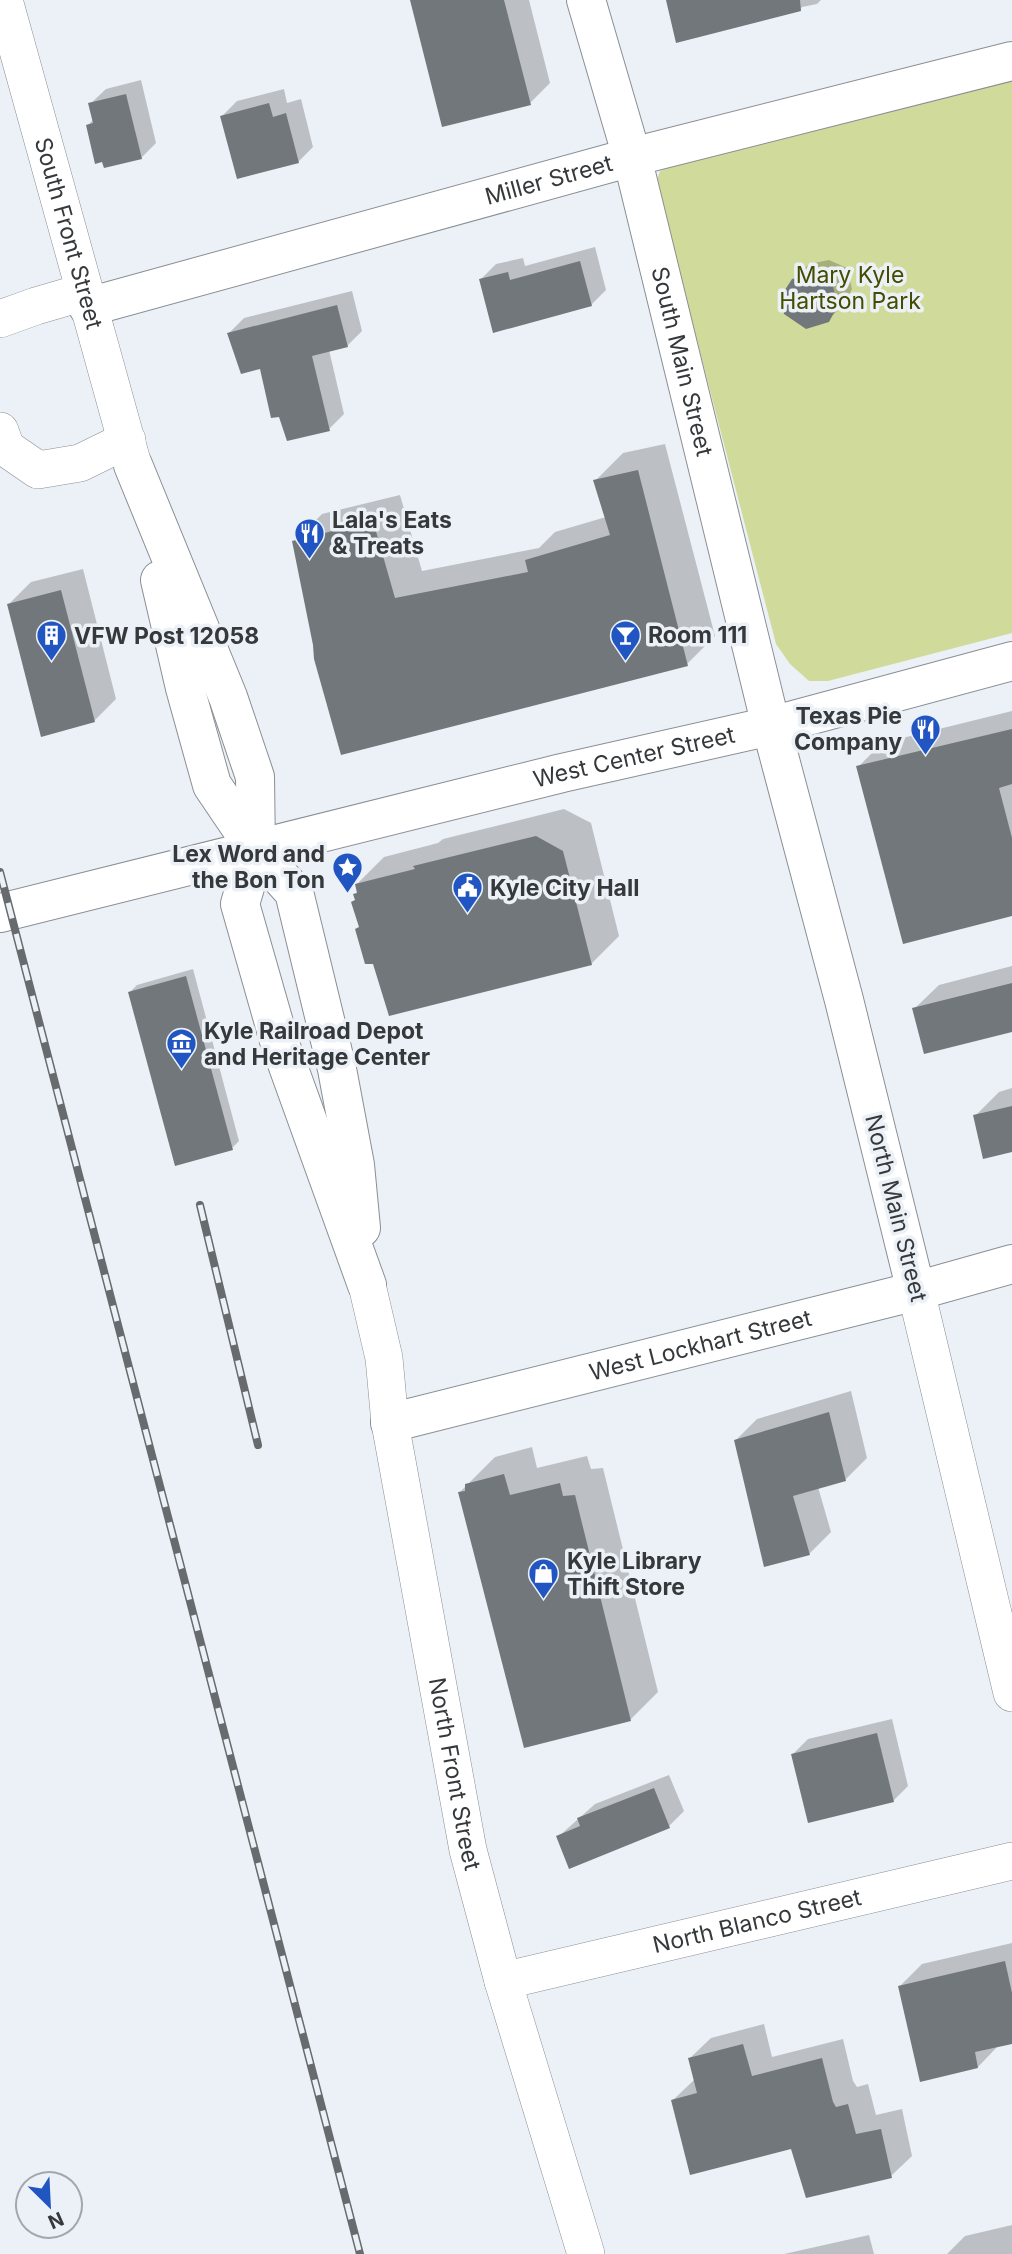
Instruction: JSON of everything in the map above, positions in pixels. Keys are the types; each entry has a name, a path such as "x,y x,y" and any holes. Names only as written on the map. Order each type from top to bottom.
{"street":[{"name":"South Front Street","path":"4,0 130,453 228,697 255,777 256,850"},
{"name":"South Main Street","path":"586,0 632,157 771,726"},
{"name":"Miller Street","path":"86,299 1012,61"},
{"path":"0,319 86,299"},
{"path":"0,430 6,448 38,470 130,453"},
{"name":"West Center Street","path":"0,913 562,773 771,726 1012,661"},
{"name":"North Main Street","path":"771,726 844,1000 1012,1693"},
{"name":"North Front Street","path":"256,850 294,892 337,1069 355,1165 367,1285"},
{"name":"North Front Street","path":"256,850 240,904 279,1044 367,1285 384,1358 390,1423 468,1850 503,1980 586,2254"},
{"name":"West Lockhart Street","path":"390,1423 916,1291 1012,1264"},
{"name":"North Blanco Street","path":"503,1980 1012,1861"}],"green space":[{"name":"Mary Kyle Hartson Park","path":"1012,78 1012,633 828,681 809,681 790,664 776,644 656,183 660,171 673,165"}],"building":[{"path":"410,0 504,0 531,105 442,127"},
{"path":"666,0 800,0 801,11 676,43"},
{"path":"126,94 142,159 104,168 102,162 95,164 86,125 93,123 88,103"},
{"path":"269,103 273,117 286,113 299,163 237,179 220,116"},
{"path":"580,261 592,306 493,333 479,279 508,272 510,280"},
{"path":"813,274 832,283 838,305 829,322 806,329 784,314 781,296 792,279"},
{"path":"337,305 348,347 312,356 330,431 287,441 279,417 271,418 260,369 241,374 227,333"},
{"path":"638,470 688,666 341,755 314,659 292,541 373,521 395,598 528,572 525,560 610,535 593,480"},
{"name":"VFW Post 12058","path":"61,590 95,722 41,737 7,604"},
{"path":"1012,729 1012,784 999,788 1012,838 1012,916 903,944 856,766"},
{"name":"Kyle City Hall","path":"536,836 563,851 592,965 389,1016 373,964 365,964 355,929 359,927 351,902 355,900 353,894 357,893 355,884 415,869 413,866"},
{"name":"Kyle Railroad Depot and Heritage Center","path":"186,976 233,1150 175,1166 128,992"},
{"path":"1012,983 1012,1032 924,1054 912,1008"},
{"path":"1012,1106 1012,1152 983,1159 973,1115"},
{"path":"829,1412 846,1481 793,1496 810,1555 764,1567 734,1440"},
{"name":"Kyle Library Thift Store","path":"504,1474 510,1495 560,1483 563,1496 575,1495 631,1721 524,1748 458,1492 465,1491 465,1484"},
{"path":"877,1733 894,1802 808,1823 791,1754"},
{"path":"654,1788 670,1828 569,1869 556,1836 580,1826 577,1818"},
{"path":"1005,1961 1012,1993 1012,2044 975,2052 978,2068 920,2082 898,1986"},
{"path":"743,2044 752,2076 822,2058 833,2102 836,2107 848,2104 856,2134 881,2129 892,2178 806,2198 791,2149 690,2175 671,2100 697,2093 688,2058"}],"railway":[{"path":"0,872 360,2254"},
{"path":"200,1205 258,1445"}],"place":[{"name":"Lala's Eats & Treats","path":"309,560"},
{"name":"Room 111","path":"625,662"},
{"name":"VFW Post 12058","path":"51,663"},
{"name":"Texas Pie Company","path":"925,756"},
{"name":"Lex Word and the Bon Ton","path":"348,894"},
{"name":"Kyle City Hall","path":"467,915"},
{"name":"Kyle Railroad Depot and Heritage Center","path":"181,1071"},
{"name":"Kyle Library Thift Store","path":"544,1601"}]}
